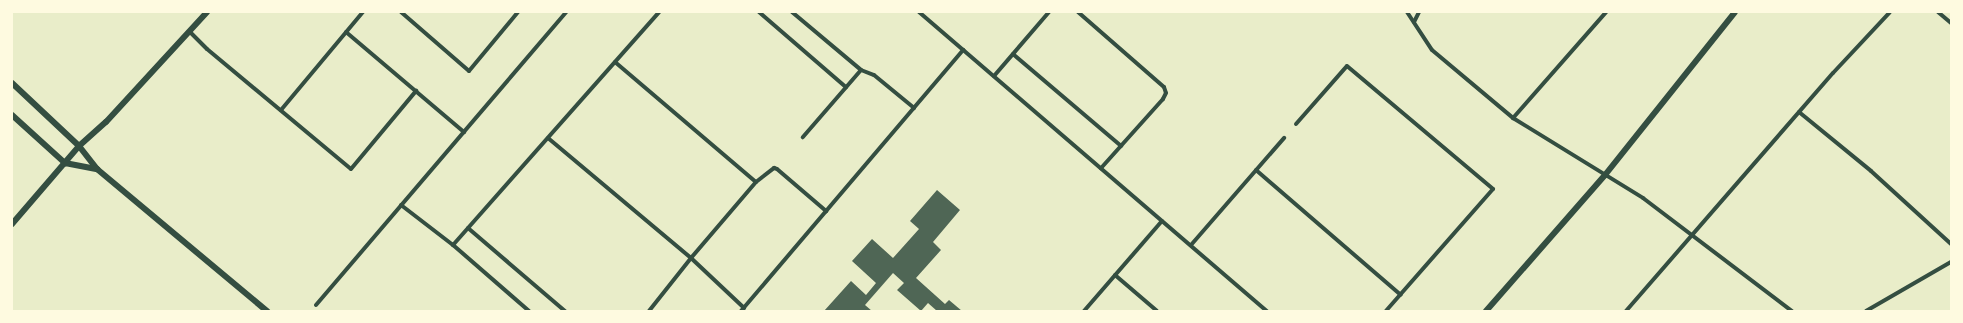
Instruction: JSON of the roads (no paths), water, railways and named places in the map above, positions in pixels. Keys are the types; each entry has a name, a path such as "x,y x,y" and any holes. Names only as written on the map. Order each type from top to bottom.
{"street":[{"path":"12,224 79,146 106,122 207,12"},
{"path":"281,110 363,12"},
{"path":"401,12 469,71 518,12"},
{"path":"316,305 566,12"},
{"path":"453,245 659,12"},
{"path":"759,12 846,87"},
{"path":"792,12 861,70 874,75 914,108"},
{"path":"919,12 1267,311"},
{"path":"994,76 1049,12"},
{"path":"1078,12 1164,88 1166,93 1163,99 1101,168"},
{"path":"1407,12 1432,50 1513,118 1643,198 1792,311"},
{"path":"1414,22 1419,12"},
{"path":"1513,118 1606,12"},
{"path":"1486,311 1605,175 1735,12"},
{"path":"1626,311 1691,234 1890,12"},
{"path":"1938,12 1951,23"},
{"path":"190,32 208,49 351,169 416,91"},
{"path":"346,32 464,132"},
{"path":"548,138 691,258 742,309 964,50"},
{"path":"1013,54 1121,146"},
{"path":"615,62 756,182"},
{"path":"1296,124 1347,66 1493,189 1386,311"},
{"path":"803,137 861,70"},
{"path":"12,83 79,146 97,169 267,311"},
{"path":"1800,112 1871,171 1951,244"},
{"path":"12,115 65,163 97,169"},
{"path":"1191,245 1284,138"},
{"path":"649,311 691,258 756,182 774,168 826,211"},
{"path":"1256,170 1401,295"},
{"path":"401,205 453,245 529,311"},
{"path":"1084,311 1162,221"},
{"path":"468,228 565,311"},
{"path":"1866,311 1951,262"},
{"path":"1115,275 1157,311"}]}
